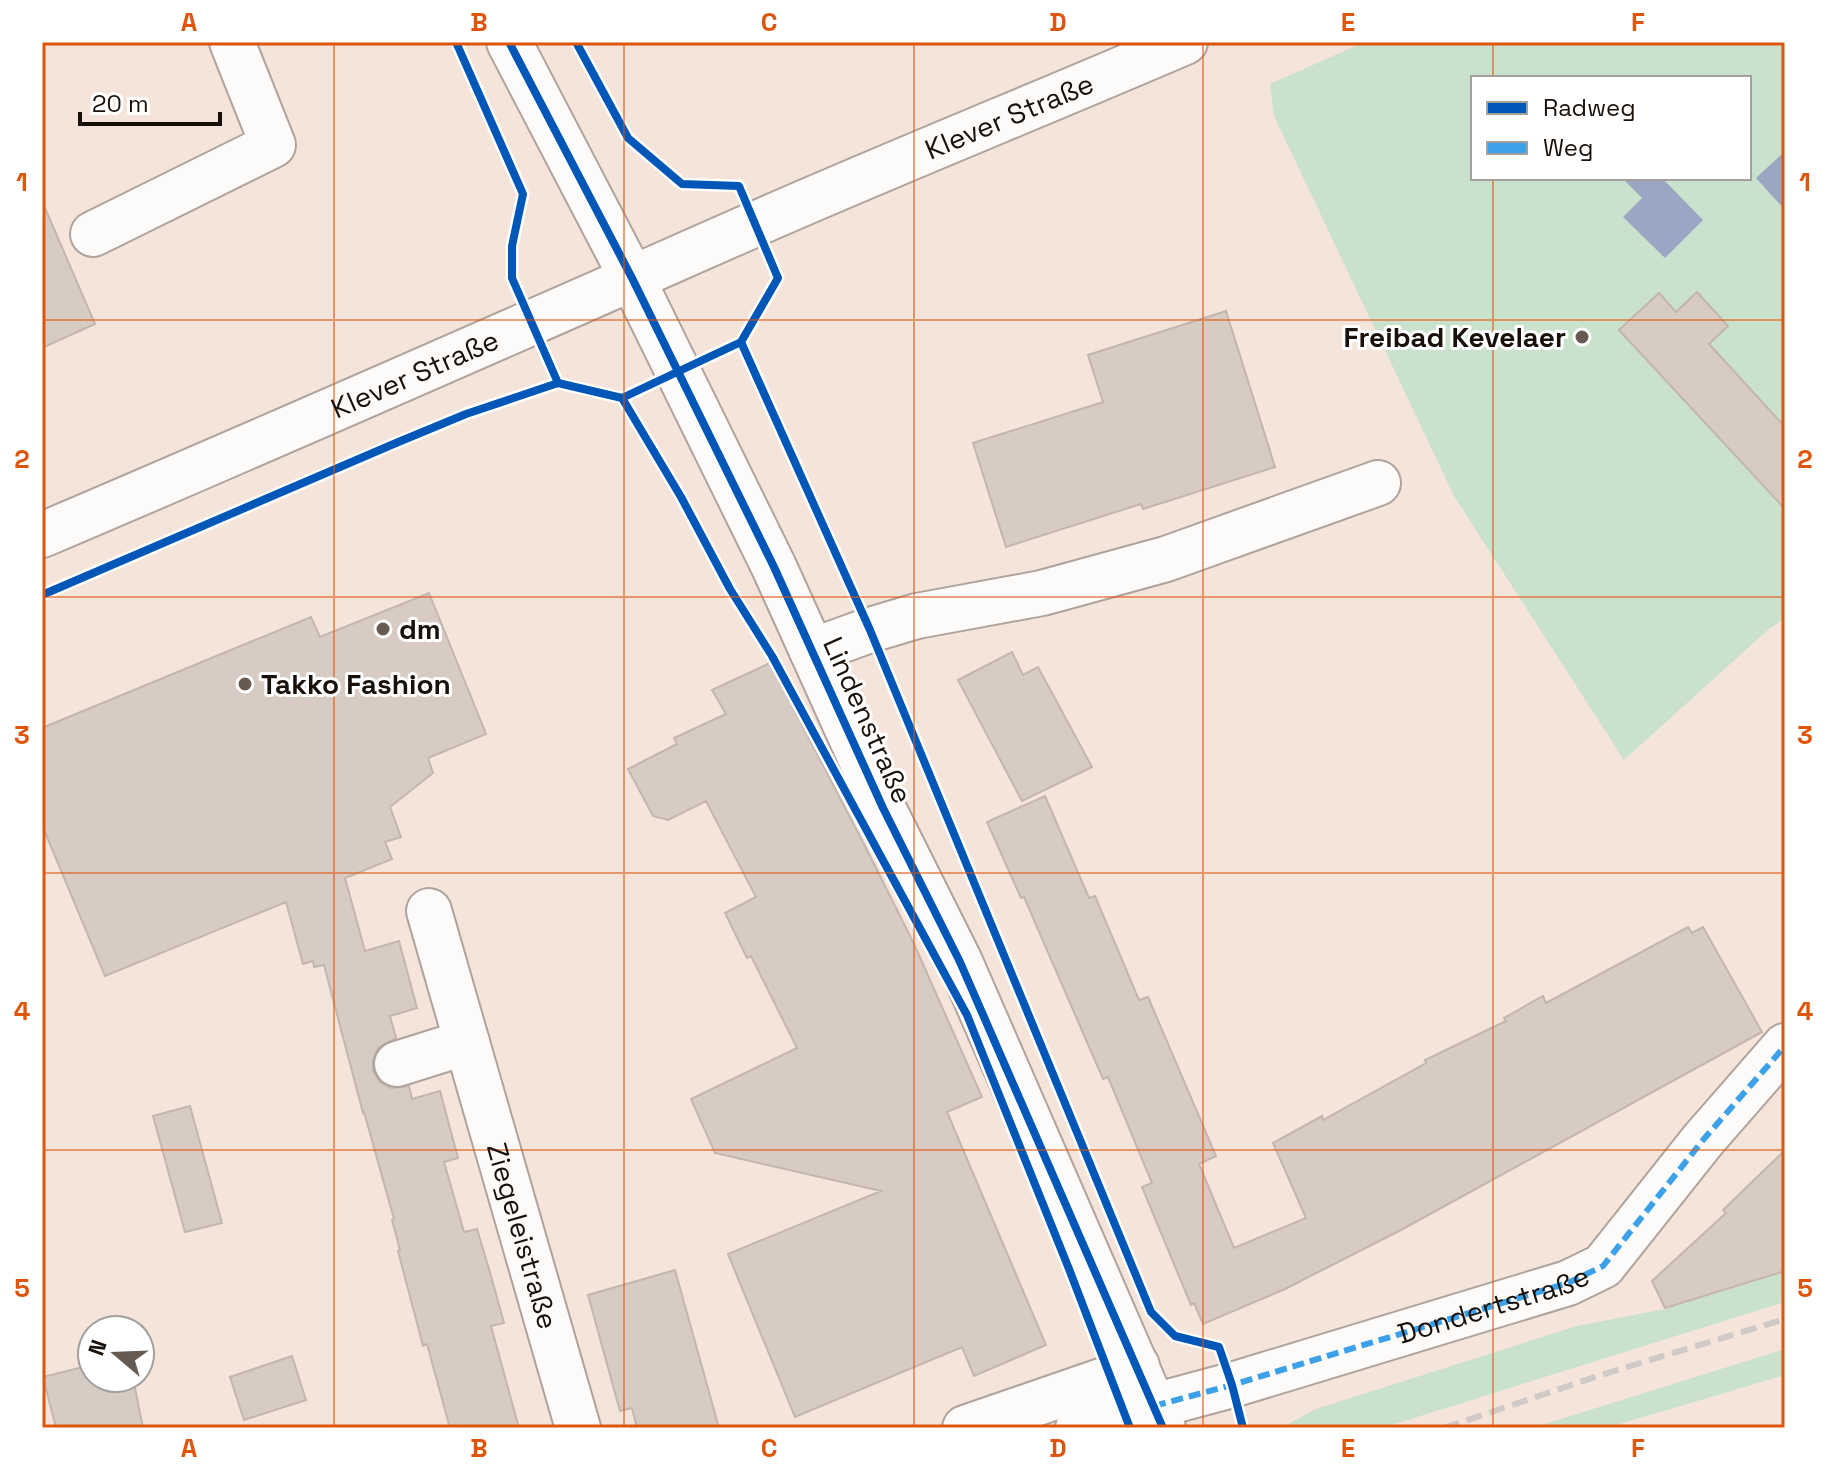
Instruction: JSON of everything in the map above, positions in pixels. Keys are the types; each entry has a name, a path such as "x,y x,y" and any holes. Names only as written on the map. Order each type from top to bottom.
{"street":[{"path":"93,234 273,145 232,42"},
{"name":"Lindenstraße","path":"509,42 633,280 774,567 883,808 960,962 1158,1417"},
{"name":"Klever Straße","path":"42,535 754,225 1185,42"},
{"path":"812,651 917,616 1042,593 1166,559 1378,483"},
{"name":"Ziegeleistraße","path":"429,911 578,1428"},
{"path":"397,1064 467,1042"},
{"name":"Dondertstraße","path":"1078,1428 1123,1409 1158,1417 1232,1385 1568,1283 1603,1266 1703,1140 1785,1046"},
{"path":"965,1428 1137,1366"}],"green space":[{"name":"Freibad Kevelaer","path":"1364,42 1785,42 1785,618 1624,760 1454,496 1274,116 1270,84"},
{"path":"1785,1272 1785,1302 1382,1428 1281,1428 1316,1409 1577,1326 1665,1309"},
{"path":"1785,1349 1785,1375 1606,1428 1532,1428"}],"water":[{"path":"1785,151 1785,210 1756,178"},
{"path":"1624,180 1664,180 1703,220 1665,258 1623,217 1642,198"}],"building":[{"path":"42,201 95,324 42,348"},
{"path":"1697,292 1728,326 1709,344 1785,427 1785,509 1619,330 1659,293 1676,312"},
{"path":"1226,311 1275,467 1143,509 1141,504 1006,547 973,443 1103,402 1088,355"},
{"path":"429,593 486,734 428,758 433,773 390,807 401,837 385,842 392,859 345,878 365,951 399,941 417,1008 390,1016 396,1038 378,1048 373,1059 373,1071 380,1082 391,1088 409,1086 412,1099 440,1091 458,1158 444,1162 464,1232 477,1229 491,1276 504,1323 491,1326 519,1428 450,1428 427,1344 423,1346 398,1251 394,1219 324,965 314,967 313,961 303,964 286,902 105,976 42,825 42,728 311,617 320,637"},
{"path":"1012,652 1023,675 1038,667 1092,767 1022,801 958,680"},
{"path":"770,663 914,944 982,1097 947,1112 1046,1345 974,1376 962,1347 795,1417 728,1254 881,1191 715,1153 691,1099 797,1048 751,956 747,958 725,913 756,897 706,801 668,820 653,816 628,769 677,744 674,738 726,714 712,690"},
{"path":"1045,796 1089,898 1095,896 1139,1000 1148,997 1216,1156 1199,1164 1234,1248 1306,1218 1273,1143 1322,1116 1323,1120 1426,1063 1425,1060 1506,1021 1504,1018 1543,996 1546,1003 1688,927 1692,933 1703,927 1762,1032 1401,1230 1285,1289 1203,1324 1194,1303 1191,1305 1142,1187 1152,1183 1108,1077 1103,1079 1024,897 1021,898 987,822"},
{"path":"190,1106 222,1223 185,1232 153,1116"},
{"path":"1785,1150 1785,1271 1665,1308 1652,1281 1726,1213 1723,1210"},
{"path":"675,1270 719,1428 637,1428 632,1408 620,1411 588,1295"},
{"path":"292,1356 306,1400 244,1420 230,1377"},
{"path":"76,1369 76,1394 136,1394 143,1428 56,1428 43,1377"}],"railway":[{"path":"1444,1428 1601,1375 1785,1319"}],"marked path":[{"path":"1154,1406 1568,1283 1603,1266 1703,1140 1785,1046"}],"cycle path":[{"path":"456,42 523,194 512,246 512,278 558,383 622,398 681,497 730,589 772,656 967,1015 1130,1428"},
{"path":"509,42 633,280 774,567 883,808 960,962 1163,1428"},
{"path":"576,42 628,138 682,184 739,186 778,278 741,342 870,630 1151,1312 1175,1336 1219,1347 1243,1428"},
{"path":"622,398 741,342"},
{"path":"42,595 466,414 558,383"}],"place":[{"name":"Freibad Kevelaer","path":"1582,337"},
{"name":"dm","path":"383,629"},
{"name":"Takko Fashion","path":"245,684"}]}
